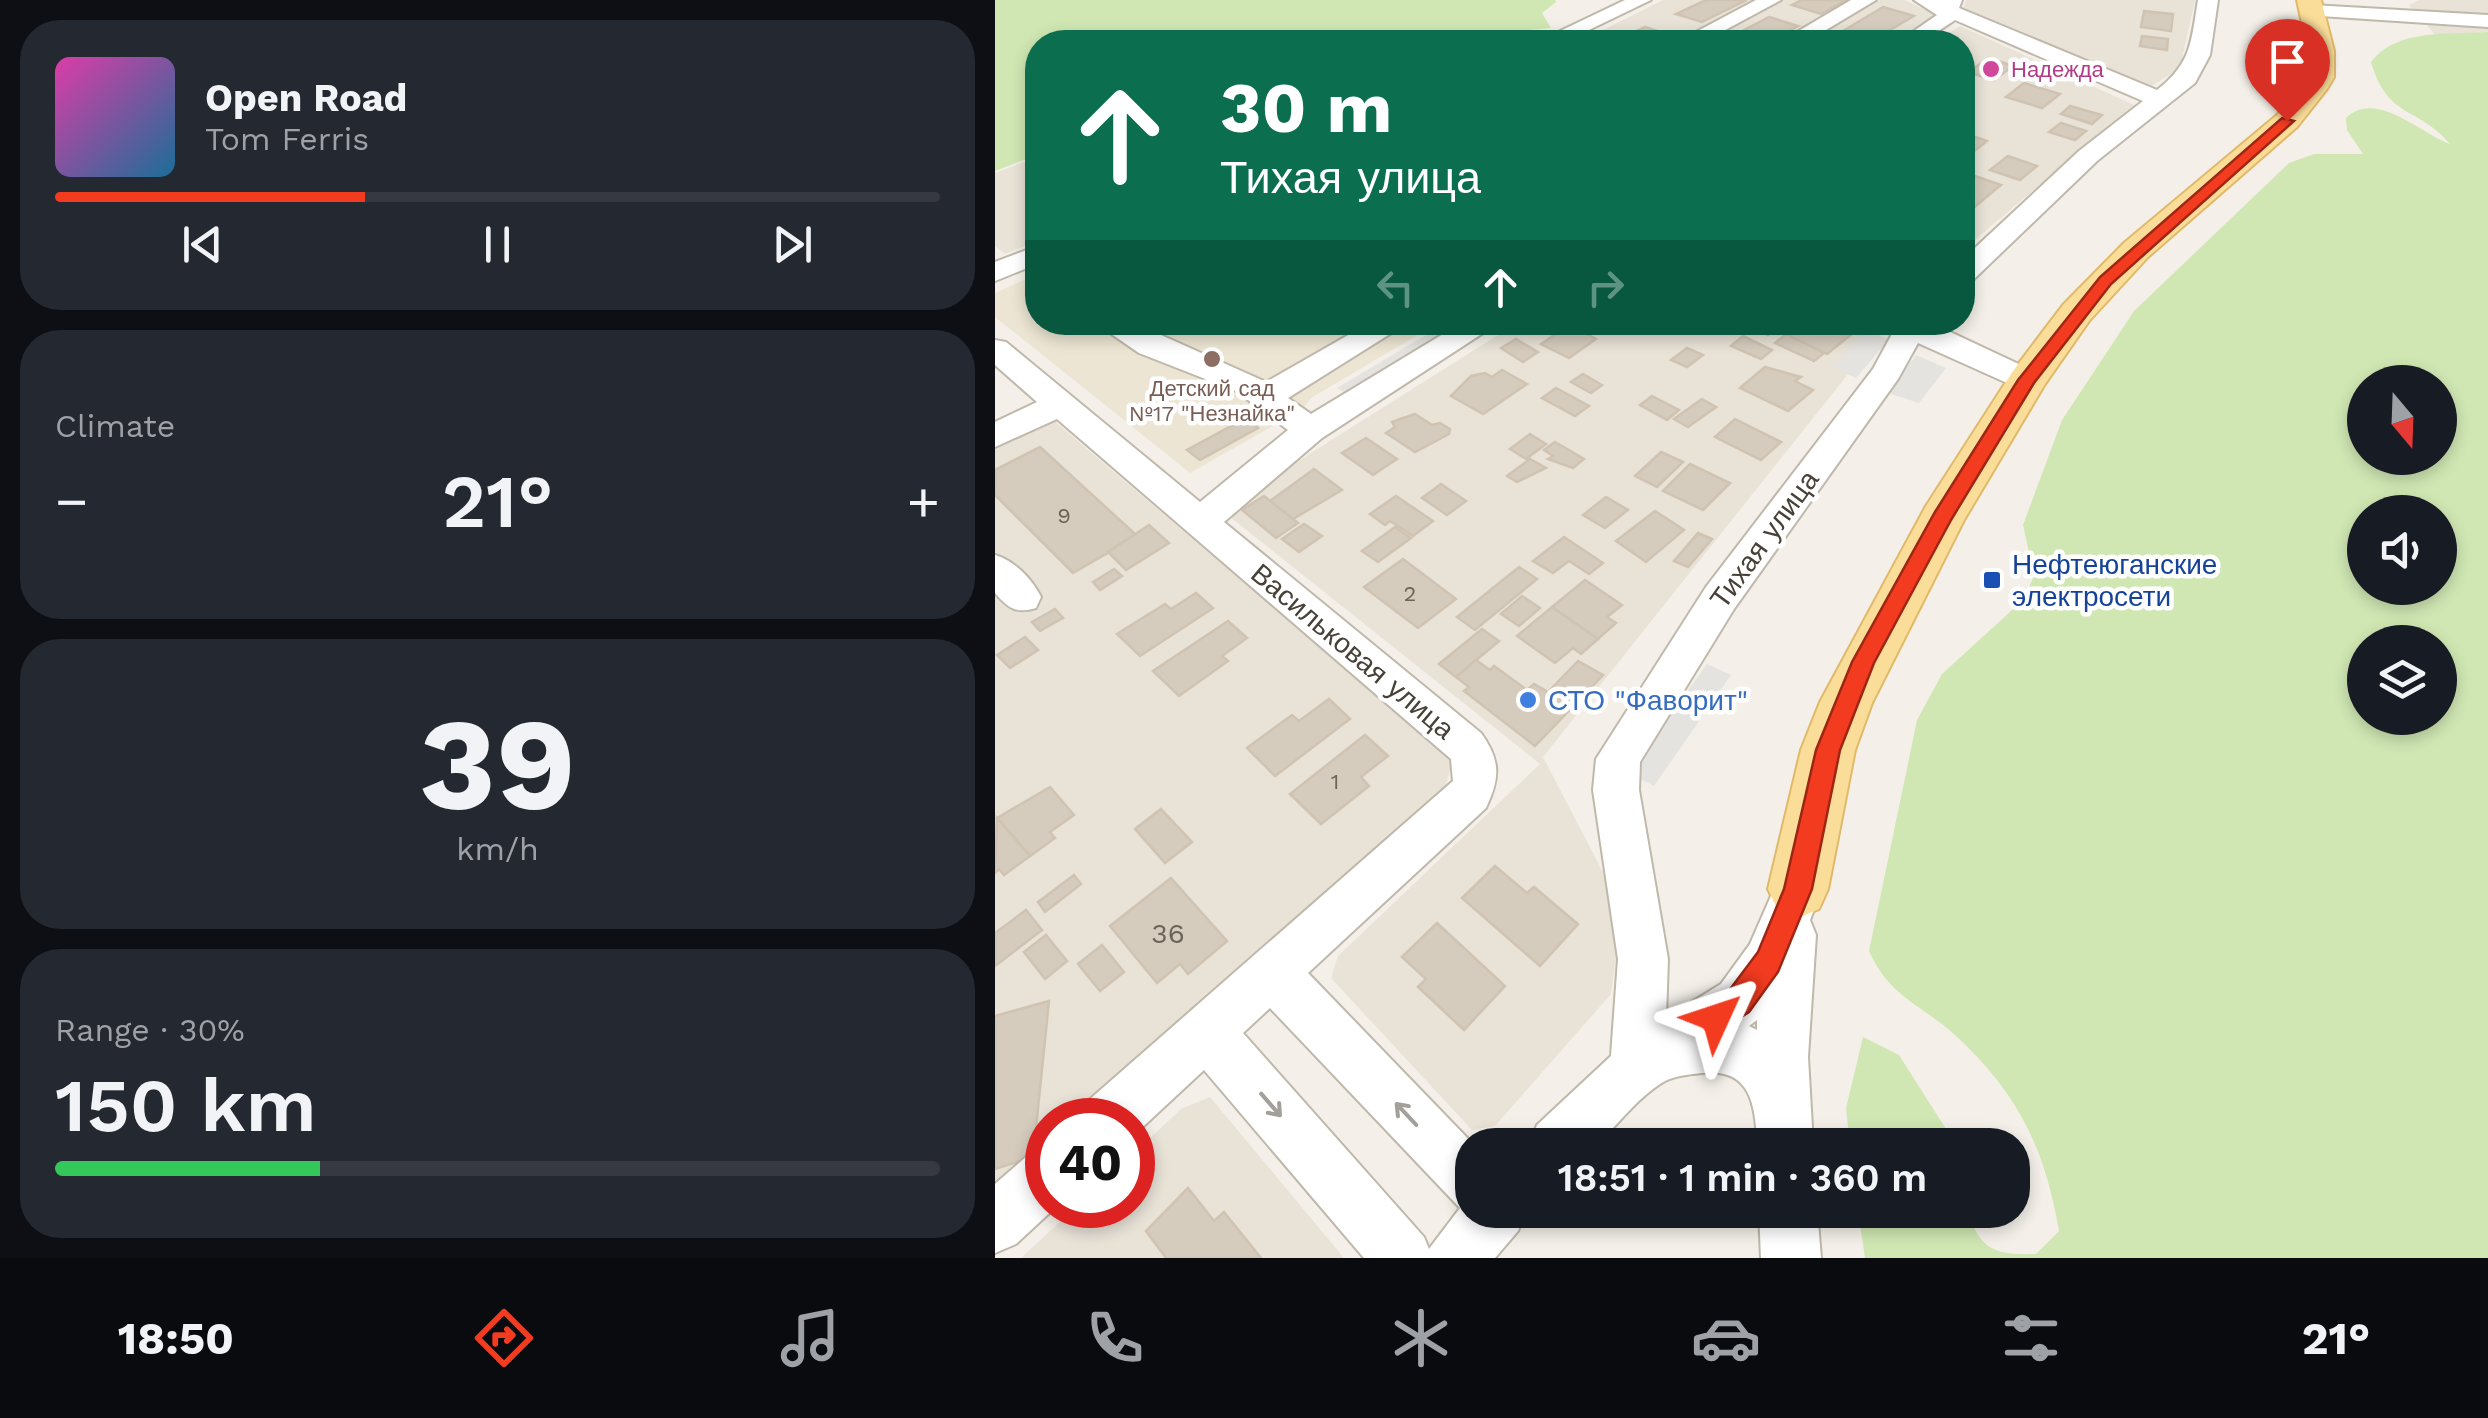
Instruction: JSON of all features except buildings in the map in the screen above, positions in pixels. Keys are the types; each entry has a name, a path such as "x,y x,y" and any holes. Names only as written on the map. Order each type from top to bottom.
{"main road":[{"path":"1798,889 1828,750 1857,675 1942,518 2027,380 2105,280 2301,106 2320,77 2319,38 2311,5"}],"street":[{"path":"1575,30 1641,0"},
{"path":"1712,30 1771,0"},
{"path":"1812,30 1866,0"},
{"path":"1924,0 1951,6 2159,100"},
{"path":"1975,263 2089,156 2193,71 2208,0"},
{"path":"2311,5 2488,8"},
{"path":"1922,30 1951,6"},
{"path":"2433,8 2488,22"},
{"path":"1131,335 1150,346 1233,376 1310,430"},
{"path":"1265,398 1372,335"},
{"path":"1199,522 1310,430 1464,335"},
{"name":"Тихая улица","path":"1637,1068 1643,959 1616,790 1618,759 1711,612 1887,372 1902,335"},
{"path":"1930,335 2027,380"},
{"name":"Васильковая улица","path":"995,349 1466,746 1477,760 1478,778 1471,794 1134,1098"},
{"path":"995,436 1060,404"},
{"path":"995,569 1023,597"},
{"path":"1575,1128 1637,1068 1739,1002 1768,962 1798,889"},
{"path":"1784,1128 1782,1018 1798,889"},
{"path":"1272,973 1455,1166"},
{"path":"1207,1032 1403,1258"},
{"path":"1637,1068 1674,1052 1713,1042 1742,1048 1771,1074 1783,1128"},
{"path":"995,1223 1025,1196"},
{"path":"1456,1258 1482,1228"},
{"path":"1789,1228 1791,1258"}],"shaded area":[{"path":"1663,0 1905,0 1936,15 1911,30 1603,30"},
{"path":"1966,0 2195,0 2180,68 2152,86 1962,11"},
{"path":"2419,0 2488,0 2488,32 2437,37 2409,5"},
{"path":"1975,33 2134,105 1975,240"},
{"path":"1025,162 1025,246 1005,254 995,246 995,173"},
{"name":"Детский сад №17 \"Незнайка\"","path":"1025,279 1025,335 1418,335 1311,398 1303,409 1190,473 995,317 995,293"},
{"path":"1426,335 1446,335 1347,394 1337,388"},
{"path":"1498,335 1879,335 1543,757 1622,909 1611,994 1495,1126 1470,1128 1331,978 1338,956 1540,764 1229,516 1268,480"},
{"path":"1862,335 1889,340 1856,378 1832,367"},
{"path":"1916,355 1946,368 1919,403 1888,393"},
{"path":"1052,419 1452,761 1444,793 1103,1098 1025,1098 1025,1166 995,1193 995,448"},
{"path":"1707,664 1731,675 1654,786 1629,773"},
{"path":"1210,1097 1344,1258 1021,1258 1053,1228 1155,1228 1155,1133 1181,1109"}],"green space":[{"path":"995,0 1556,2 1542,13 1551,28 1528,30 1025,30 1025,160 995,171"},
{"path":"2488,32 2488,1258 1865,1258 1861,1228 1974,1228 1991,1248 2036,1254 2059,1231 2030,1128 2012,1101 1978,1057 1887,980 1869,951 1917,720 1942,674 2023,600 2034,576 2023,525 2062,420 2134,311 2289,163 2314,154 2363,154 2347,130 2346,118 2358,110 2383,110 2450,144 2386,94 2371,62 2395,43 2440,34"},
{"path":"1863,1037 1899,1055 1945,1128 1848,1128 1846,1108"}],"place":[{"name":"Надежда","path":"1991,69"},
{"name":"Детский сад №17 \"Незнайка\"","path":"1212,359"},
{"name":"Нефтеюганские электросети","path":"1992,580"},
{"name":"СТО \"Фаворит\"","path":"1528,700"}],"route":[{"path":"1716,1018 1739,1002 1768,962 1798,889 1828,750 1863,662 1942,518 2027,380 2105,280 2287,121"}]}
